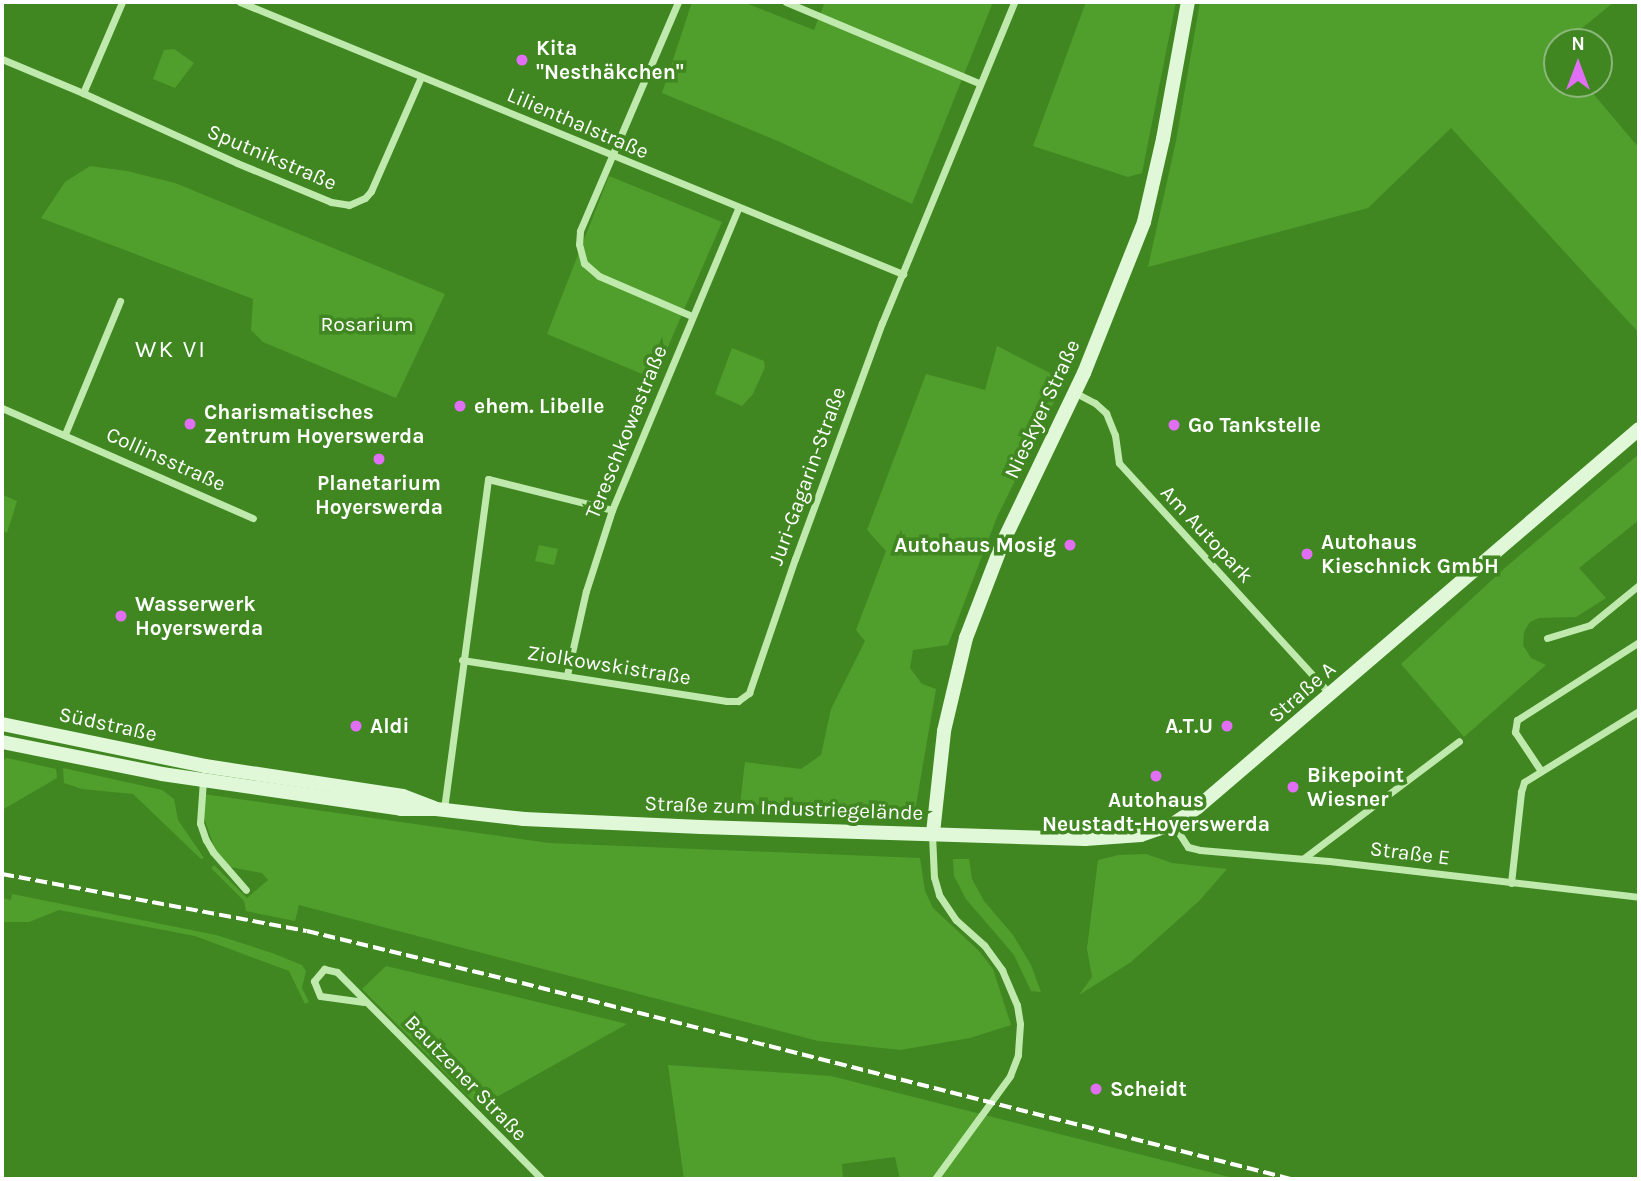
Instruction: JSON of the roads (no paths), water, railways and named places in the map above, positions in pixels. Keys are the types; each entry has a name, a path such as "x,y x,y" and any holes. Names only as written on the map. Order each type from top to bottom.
{"main road":[{"name":"Nieskyer Straße","path":"933,833 944,731 966,638 1002,544 1074,392 1144,222 1163,139 1188,2"},
{"name":"Straße A","path":"933,833 1118,839 1173,824 1198,807 1331,695 1433,603 1639,429"},
{"name":"Südstraße","path":"2,724 204,773"},
{"name":"Südstraße","path":"2,742 204,773"},
{"name":"Straße zum Industriegelände","path":"204,773 402,796 440,810 568,822 933,833"}],"street":[{"path":"83,93 122,2"},
{"name":"Lilienthalstraße","path":"240,2 611,157 903,274"},
{"path":"678,2 579,237 584,263 598,276 692,316"},
{"path":"786,2 805,5 979,83"},
{"name":"Juri-Gagarin-Straße","path":"749,693 882,323 1014,2"},
{"name":"Sputnikstraße","path":"2,59 249,168 331,202 349,205 365,198 371,191 421,77"},
{"name":"Tereschkowastraße","path":"568,676 586,591 612,510 738,209"},
{"path":"65,434 120,301"},
{"name":"Am Autopark","path":"1074,392 1095,402 1106,413 1115,435 1119,463 1331,695"},
{"name":"Collinsstraße","path":"2,408 253,518"},
{"path":"440,810 488,479 612,510"},
{"path":"1547,638 1590,625 1639,585"},
{"path":"1541,771 1515,732 1517,720 1639,642"},
{"name":"Ziolkowskistraße","path":"461,660 727,701 738,701 749,693"},
{"path":"1511,883 1524,782 1639,711"},
{"name":"Straße E","path":"1304,859 1459,741"},
{"path":"204,773 200,823 206,840 246,890"},
{"name":"Straße E","path":"1173,824 1188,847 1200,850 1304,859 1639,897"},
{"name":"Straße zum Industriegelände","path":"933,833 934,877 939,895 956,920 993,956 1017,1004 1020,1024 1018,1055 1010,1076 935,1179"},
{"name":"Bautzener Straße","path":"364,1002 320,996 314,989 314,981 324,969 331,968 460,1094 483,1121 542,1179"}],"railway":[{"path":"2,874 307,931 522,983 1291,1179"}],"place":[{"name":"Kita \"Nesthäkchen\"","path":"522,60"},
{"name":"ehem. Libelle","path":"460,406"},
{"name":"Charismatisches Zentrum Hoyerswerda","path":"190,424"},
{"name":"Go Tankstelle","path":"1174,425"},
{"name":"Planetarium Hoyerswerda","path":"379,459"},
{"name":"Autohaus Mosig","path":"1070,545"},
{"name":"Autohaus Kieschnick GmbH","path":"1307,554"},
{"name":"Wasserwerk Hoyerswerda","path":"121,616"},
{"name":"Aldi","path":"356,726"},
{"name":"A.T.U","path":"1227,726"},
{"name":"Autohaus Neustadt-Hoyerswerda","path":"1156,776"},
{"name":"Bikepoint Wiesner","path":"1293,787"},
{"name":"Scheidt","path":"1096,1089"}],"district":[{"name":"WK VI","path":"171,350"}],"park label":[{"name":"Rosarium","path":"367,324"}]}
